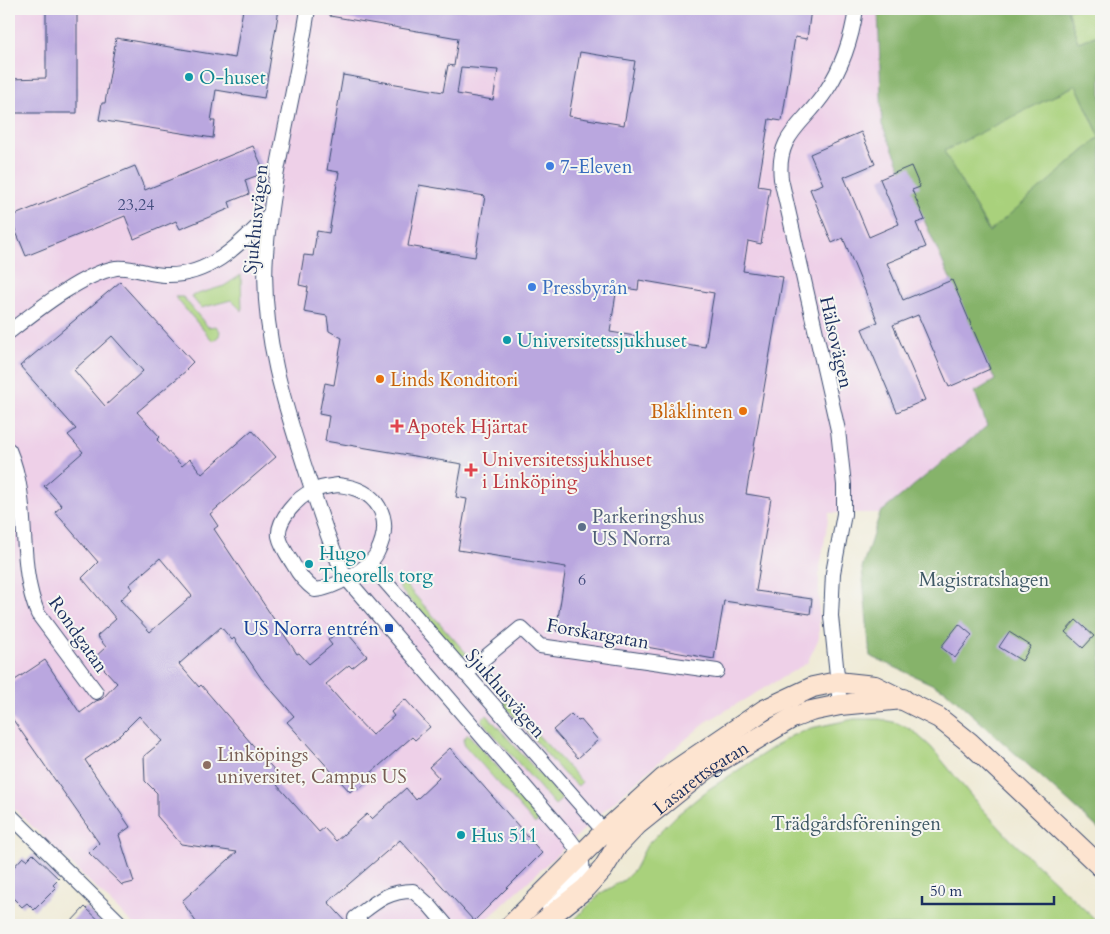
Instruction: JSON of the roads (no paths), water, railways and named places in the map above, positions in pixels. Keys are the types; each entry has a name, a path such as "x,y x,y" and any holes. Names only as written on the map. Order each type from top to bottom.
{"main road":[{"name":"Lasarettsgatan","path":"539,925 586,888 603,869 610,839 664,778 764,710 814,686 837,682 875,686 939,718 969,742 1101,867"},
{"name":"Lasarettsgatan","path":"511,925 579,856 610,839 708,768 792,718 811,711 840,705 903,699"}],"street":[{"name":"Sjukhusvägen","path":"308,9 270,214 266,257 271,340 285,403 330,545 346,578 563,831 579,856"},
{"name":"Hälsovägen","path":"840,705 831,616 833,573 844,514 842,456 779,165 782,150 788,136 826,90 838,68 850,37 856,9"},
{"path":"9,332 39,309 98,274 124,268 168,276 190,274 205,268 244,240 270,214"},
{"name":"Rondgatan","path":"9,450 19,478 27,570 32,600 38,614 96,692"},
{"path":"338,485 350,486 375,500 382,514 383,525 377,554 369,563 329,588 315,590 303,580 283,546 280,536 281,524 297,504 313,490 338,485"},
{"name":"Sjukhusvägen","path":"369,563 610,839"},
{"name":"Forskargatan","path":"465,674 521,628 540,646 717,671"},
{"path":"9,814 122,925"},
{"path":"533,925 580,874 583,869 579,856"},
{"path":"362,925 355,918 389,894 413,892 429,905 446,925"}],"place":[{"name":"O-huset","path":"189,77"},
{"name":"7-Eleven","path":"550,166"},
{"name":"Pressbyrån","path":"532,287"},
{"name":"Universitetssjukhuset","path":"507,340"},
{"name":"Linds Konditori","path":"380,379"},
{"name":"Blåklinten","path":"743,411"},
{"name":"Apotek Hjärtat","path":"397,426"},
{"name":"Universitetssjukhuset i Linköping","path":"471,470"},
{"name":"Parkeringshus US Norra","path":"582,527"},
{"name":"Hugo Theorells torg","path":"309,564"},
{"name":"US Norra entrén","path":"389,628"},
{"name":"Linköpings universitet, Campus US","path":"207,765"},
{"name":"Hus 511","path":"461,835"}],"park label":[{"name":"Magistratshagen","path":"984,579"},
{"name":"Trädgårdsföreningen","path":"856,823"}]}
